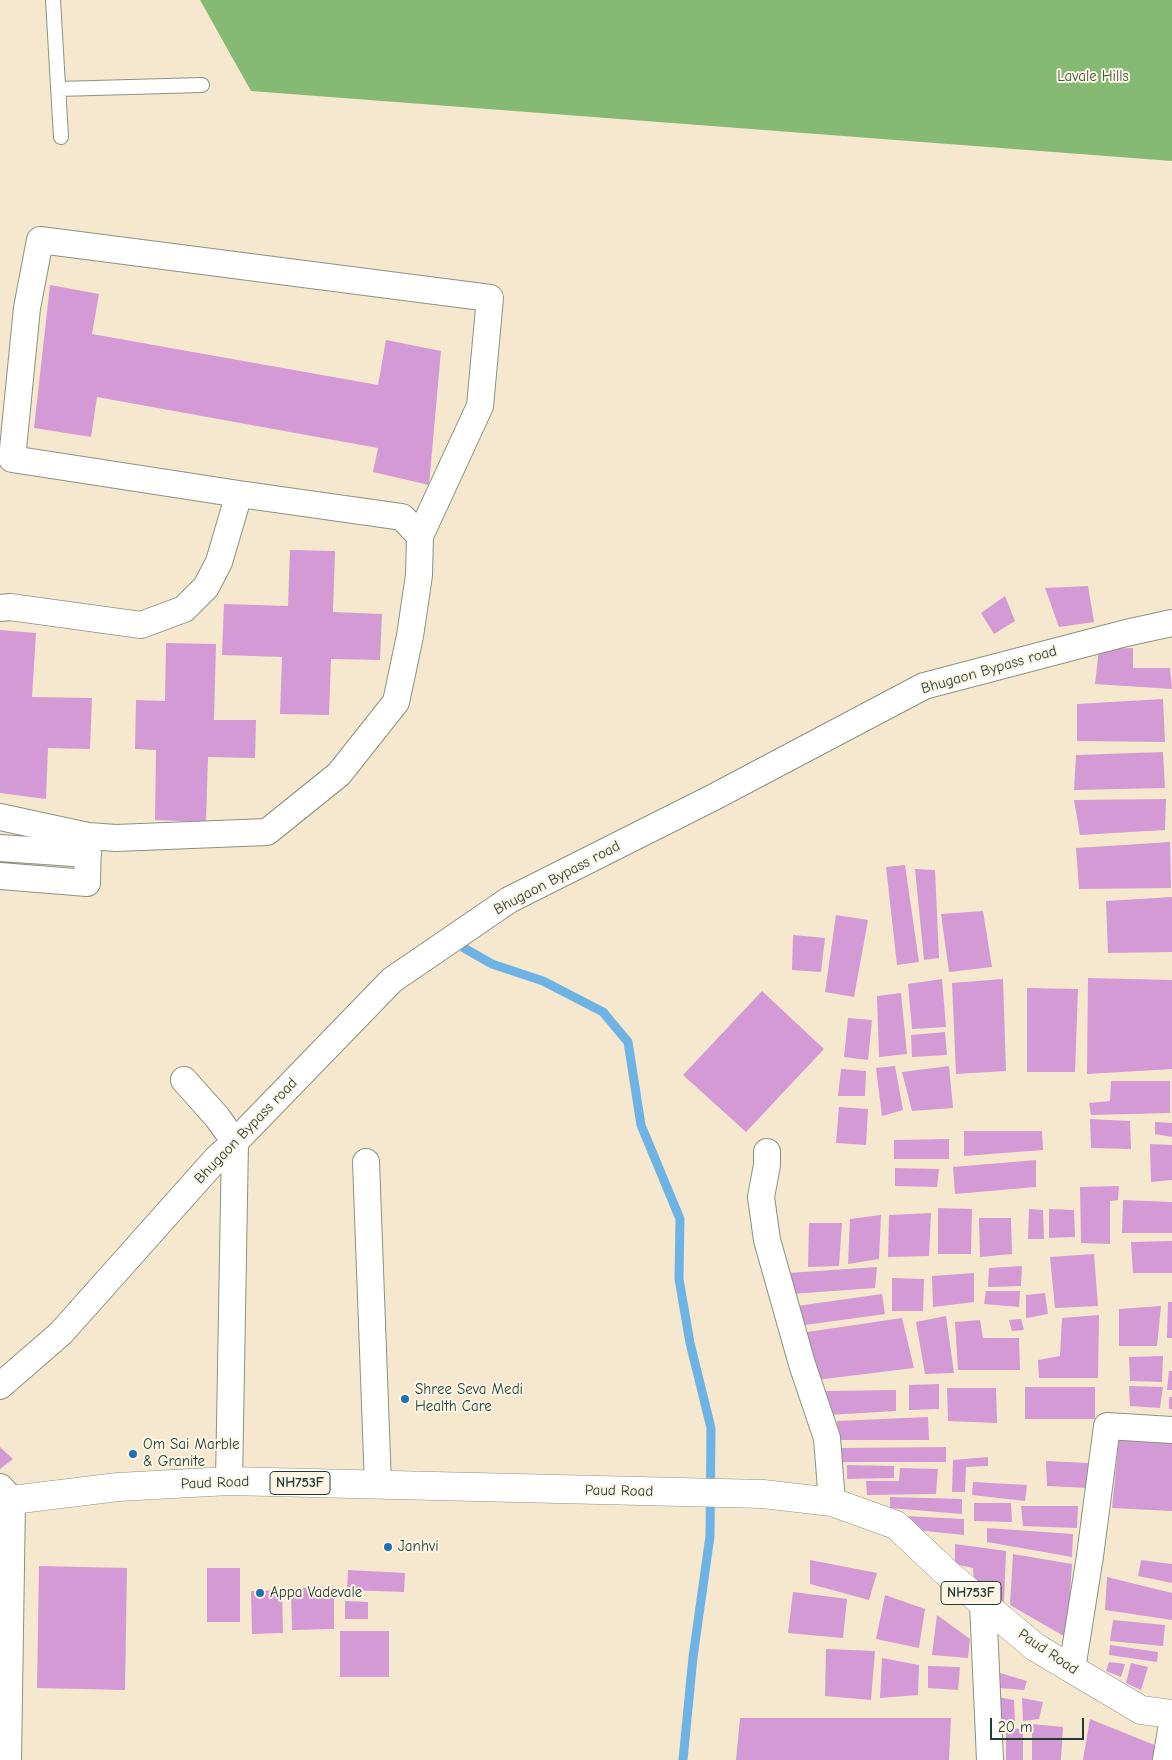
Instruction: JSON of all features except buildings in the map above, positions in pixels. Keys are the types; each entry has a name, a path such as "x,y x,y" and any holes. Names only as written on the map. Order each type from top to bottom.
{"main road":[{"name":"Paud Road","path":"4,1496 118,1487 229,1482 763,1494 832,1502 896,1524 948,1574 1035,1648 1141,1710 1172,1714"}],"street":[{"path":"0,848 88,845 116,838 267,832 340,774 396,702 410,636 419,575 420,536 480,406 490,298 40,240 27,308 12,460 402,517 420,536"},
{"path":"0,608 10,607 141,626 184,609 206,587 219,562 238,494"},
{"name":"Bhugaon Bypass road","path":"0,1386 61,1333 217,1158 235,1142 392,980 509,900 714,797 924,686 1126,633 1172,623"},
{"path":"0,816 88,845"},
{"path":"0,876 87,883 88,845"},
{"path":"184,1080 217,1117 235,1142 229,1482"},
{"path":"767,1152 767,1165 761,1197 767,1240 799,1356 828,1438 832,1502"},
{"path":"366,1162 378,1485"},
{"path":"1072,1669 1090,1556 1107,1426 1172,1430"},
{"path":"4,1496 8,1760"},
{"path":"983,1603 990,1760"},
{"path":"1166,1760 1172,1724"}],"lane":[{"path":"53,0 61,137"},
{"path":"58,88 202,85"}],"green space":[{"name":"Lavale Hills","path":"200,0 1172,0 1172,161 251,91"}],"waterway":[{"path":"464,948 492,964 543,981 603,1012 628,1042 641,1125 680,1219 679,1279 690,1343 711,1428 710,1536 693,1657 683,1760"}],"place":[{"name":"Shree Seva Medi Health Care","path":"405,1399"},
{"name":"Om Sai Marble & Granite","path":"133,1454"},
{"name":"Janhvi","path":"388,1547"},
{"name":"Appa Vadevale","path":"260,1593"}]}
